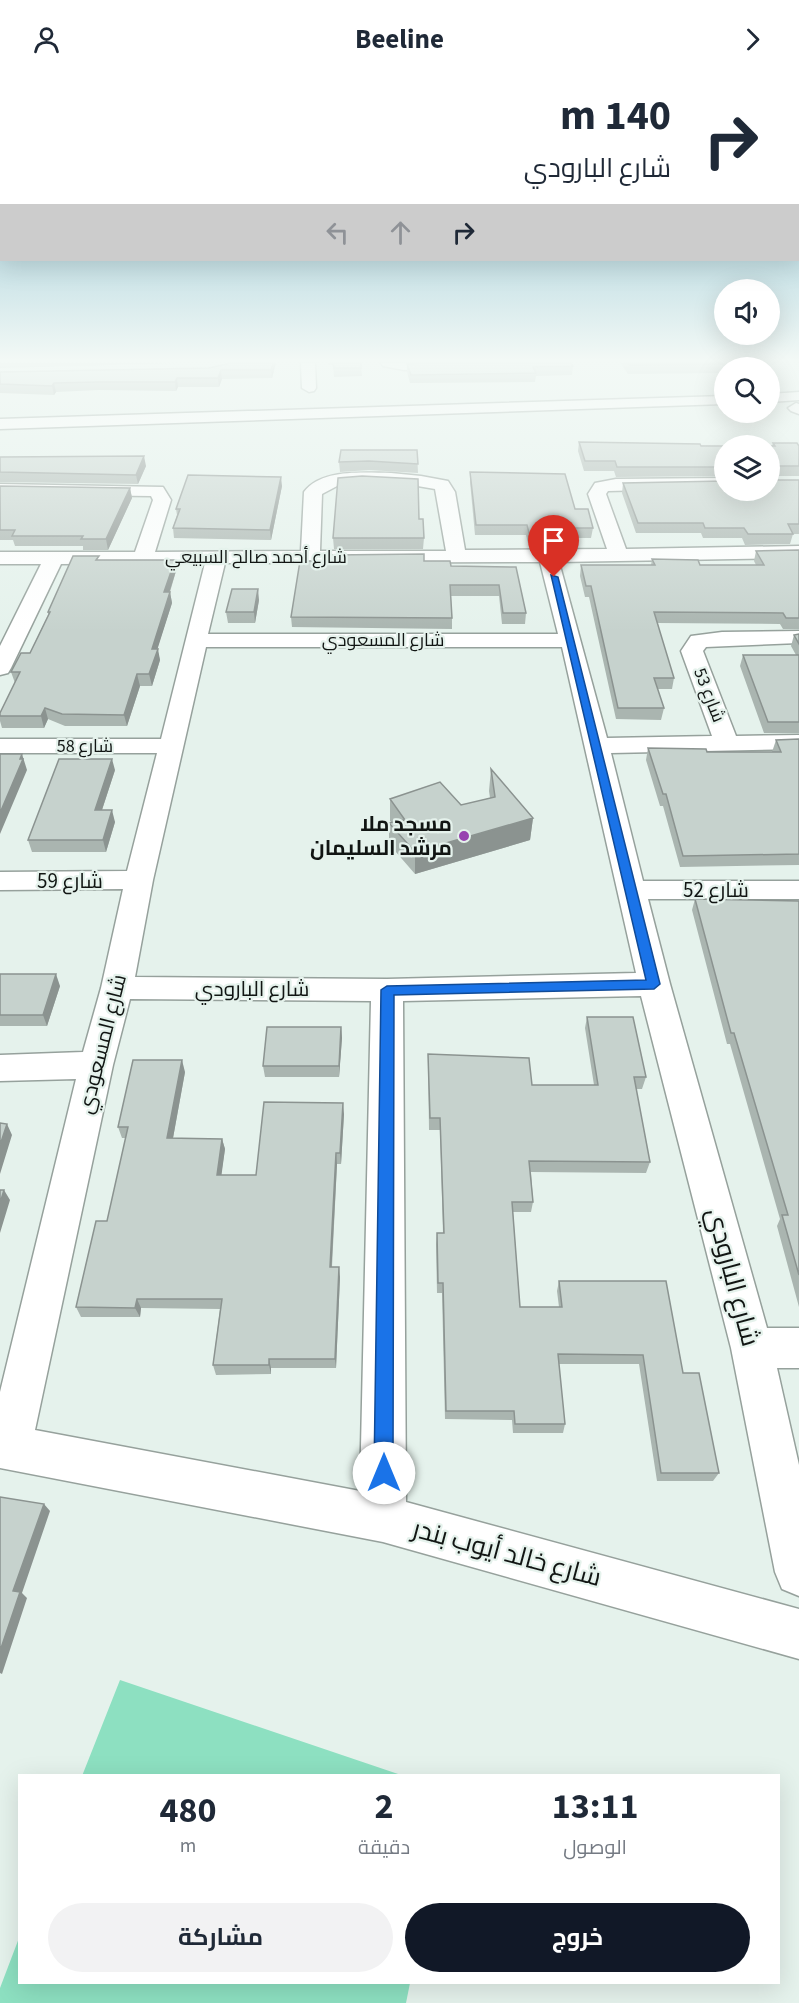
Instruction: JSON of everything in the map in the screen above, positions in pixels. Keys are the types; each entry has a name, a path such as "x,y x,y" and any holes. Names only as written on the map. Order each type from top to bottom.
{"street":[{"path":"310,557 314,492 323,484 340,480 427,480 442,485 446,492 456,556"},
{"path":"619,555 597,495 601,487 616,484 714,483"},
{"path":"0,489 157,491 162,500 143,558"},
{"name":"شارع أحمد صالح السبيعي","path":"0,558 548,556 799,552"},
{"name":"شارع البارودي","path":"548,556 633,890 654,984 752,1348 799,1572"},
{"name":"شارع المسعودي","path":"4,1446 96,1065 117,988 139,880 216,558"},
{"path":"0,668 53,559"},
{"name":"شارع 53","path":"727,743 692,651 699,641 722,638 799,637"},
{"name":"شارع المسعودي","path":"196,641 571,640"},
{"name":"شارع 53","path":"596,746 799,742"},
{"name":"شارع 58","path":"0,746 170,746"},
{"name":"شارع 59","path":"0,881 139,880"},
{"name":"شارع 52","path":"633,890 799,890"},
{"name":"شارع البارودي","path":"117,988 387,990 654,984"},
{"path":"383,1519 387,990"},
{"path":"0,1068 96,1065"},
{"path":"752,1348 799,1348"},
{"name":"شارع خالد أيوب بندر","path":"4,1446 383,1519 799,1634"}],"green space":[{"path":"120,1680 398,1774 83,1774"},
{"path":"18,1941 18,1984 410,1984 406,2003 0,2003 0,1988"}],"building":[{"path":"341,453 417,453 418,464 369,461 339,462"},
{"path":"582,453 714,453 714,467 617,467 615,461 585,461"},
{"path":"780,453 799,453 799,466 780,466"},
{"path":"144,456 136,475 0,472 0,457"},
{"path":"470,472 565,474 575,509 588,509 593,528 557,528 558,533 529,533 527,525 476,525"},
{"path":"188,475 281,477 270,530 173,528 180,509 176,509"},
{"path":"362,476 418,479 419,519 423,519 424,538 333,538 338,478"},
{"path":"780,480 799,480 799,524 788,524 793,534 748,534 744,528 705,528 703,523 638,523 623,483 714,481 714,501 780,501"},
{"path":"0,486 130,488 106,539 81,539 83,536 12,536 15,530 0,530"},
{"path":"799,550 799,618 786,618 783,613 654,612 674,678 654,678 664,708 618,708 591,586 586,586 581,565 655,565 652,559 698,560 700,565 764,565 756,551"},
{"path":"424,554 424,561 450,561 451,566 516,567 526,613 503,613 499,585 450,585 452,618 291,617 300,561 331,561 332,555"},
{"path":"73,556 99,556 96,560 175,560 164,592 170,592 152,649 158,649 149,674 137,674 124,715 62,714 45,708 41,716 0,716 20,672 11,672 21,653 30,653"},
{"path":"232,589 258,589 254,612 226,612"},
{"path":"799,634 799,644 794,635"},
{"path":"743,655 799,655 799,722 768,722"},
{"path":"799,739 799,854 683,856 666,794 663,794 648,748 706,749 707,752 781,752 776,740"},
{"path":"0,754 22,754 20,759 23,759 0,813"},
{"path":"59,759 112,759 95,810 112,810 103,840 28,840"},
{"path":"491,769 533,818 415,852 389,823 405,820 390,799 440,782 461,805 495,797"},
{"path":"695,899 799,901 799,1275 782,1215 788,1215 734,1033 731,1033"},
{"path":"0,974 56,974 43,1015 0,1015"},
{"path":"587,1017 633,1017 646,1077 634,1077 650,1162 529,1161 533,1202 512,1202 520,1307 562,1307 559,1281 666,1281 683,1373 699,1373 719,1473 661,1473 643,1355 558,1354 565,1424 515,1424 514,1411 446,1411 443,1283 438,1283 437,1233 444,1233 440,1118 430,1118 428,1054 529,1058 532,1085 598,1085"},
{"path":"267,1027 341,1027 339,1066 263,1066"},
{"path":"133,1060 182,1060 167,1138 222,1139 217,1175 256,1175 264,1102 343,1103 340,1153 336,1153 330,1267 339,1267 335,1359 269,1359 269,1365 213,1365 222,1299 137,1299 135,1308 76,1307 96,1221 107,1221 128,1127 118,1127"},
{"path":"0,1123 7,1124 0,1145"},
{"path":"0,1190 4,1190 0,1203"},
{"path":"0,1497 44,1504 13,1591 20,1592 0,1651"}],"place":[{"name":"مسجد ملا مرشد السليمان","path":"464,836"}],"route":[{"path":"384,1473 387,990 654,984 633,890 554,577"}]}
